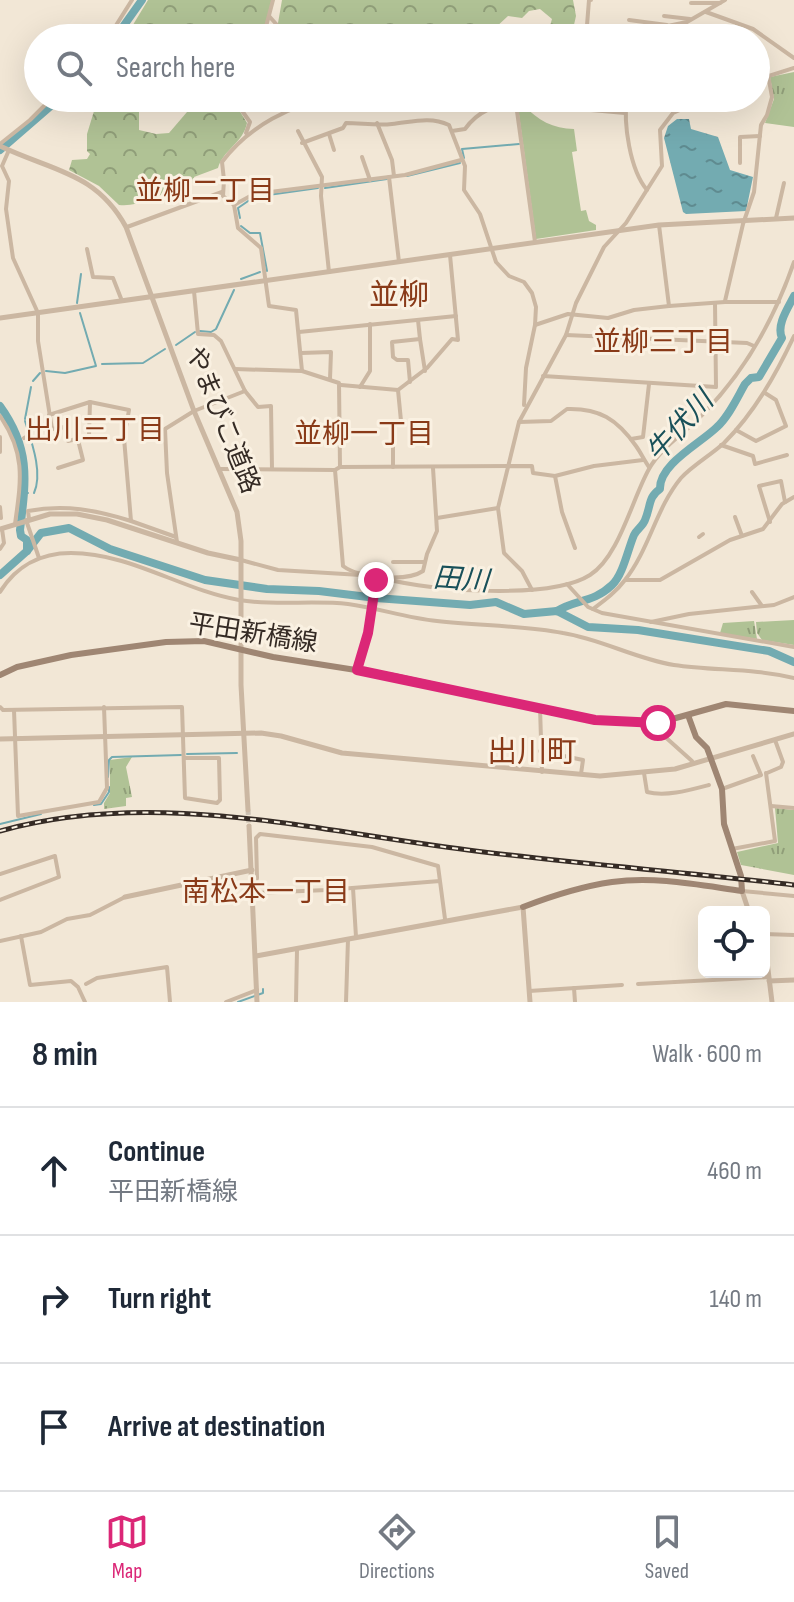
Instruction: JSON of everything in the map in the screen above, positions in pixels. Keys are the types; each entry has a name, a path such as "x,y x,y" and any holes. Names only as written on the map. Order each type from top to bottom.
{"main road":[{"name":"平田新橋線","path":"0,675 17,667 53,658 166,642 204,641 595,720 658,723 726,704 794,711"},
{"path":"523,907 540,899 621,881 669,881 742,891 741,876 724,824 722,789 707,748 696,737 688,715"}],"street":[{"path":"117,24 132,0"},
{"path":"267,24 273,0"},
{"path":"587,24 591,0"},
{"path":"691,3 723,1"},
{"path":"676,24 692,19 723,1"},
{"path":"706,12 739,24"},
{"path":"269,16 276,24"},
{"path":"664,16 692,19"},
{"path":"629,20 656,24"},
{"path":"770,41 794,58"},
{"path":"770,74 794,68"},
{"path":"0,145 38,112"},
{"path":"243,112 250,122 245,135 222,162 222,192 234,205 238,228 261,248 269,306 296,310 302,371"},
{"path":"245,135 290,112"},
{"path":"452,131 465,129 482,112"},
{"path":"517,112 535,242"},
{"path":"614,112 625,113 630,147 642,184 647,190"},
{"path":"532,590 522,571 504,553 498,508 519,422 566,335 604,247 626,223 662,166 659,136 675,112"},
{"path":"725,302 754,192 761,125 768,112"},
{"path":"302,143 343,128 346,123 390,124 428,119 449,125 465,166 464,190 480,214 498,266 509,276 524,282 532,293 536,307 523,411"},
{"path":"377,123 392,160 399,262"},
{"path":"298,131 320,171 329,272"},
{"path":"329,134 332,148"},
{"path":"740,163 740,137 760,136"},
{"name":"やまびこ道路","path":"0,145 93,186 113,204 126,227 194,411 237,512 248,810"},
{"path":"8,150 2,166 9,181 6,209 8,230 16,267 38,313 38,341 53,431 64,427 68,441 89,436 90,402"},
{"path":"362,157 370,180"},
{"path":"234,205 254,194 413,174 461,160"},
{"path":"776,220 784,183"},
{"path":"126,227 222,192"},
{"path":"0,318 659,225 794,218"},
{"path":"659,225 667,270 669,306"},
{"path":"87,249 93,277 113,278 122,301"},
{"path":"235,369 302,371 341,385 398,390 425,371 454,338 458,340 450,255"},
{"path":"0,549 4,543 1,529 22,521 62,513 92,516 241,563 278,570 363,575 508,592 567,584 587,577 612,549 656,458 704,414 754,346 779,302 794,262"},
{"path":"194,291 198,334 214,335 221,341 245,391 258,407 271,406 272,469"},
{"path":"543,376 716,387 715,302"},
{"path":"535,325 573,315 608,318 634,310 669,306 779,302"},
{"path":"298,333 456,316"},
{"path":"418,320 425,371"},
{"path":"360,387 370,371 370,324"},
{"path":"566,335 747,343 754,346"},
{"path":"591,608 626,580 678,482 736,430 764,392 794,336"},
{"path":"410,382 408,360 393,357 392,342 420,339"},
{"path":"300,353 331,352 330,379"},
{"path":"630,439 643,437 649,384"},
{"path":"341,385 338,468 343,566 363,575"},
{"path":"393,467 393,422 401,421 398,390"},
{"path":"177,544 167,473 165,429 194,411 245,391"},
{"path":"736,430 756,441 786,426 776,400 764,392"},
{"path":"49,415 90,402 129,410 124,438 131,521"},
{"path":"519,422 551,421 567,409 593,410 605,414 630,439 650,467"},
{"path":"0,416 13,437 21,470 22,521 29,529 39,557"},
{"path":"0,437 0,452"},
{"path":"58,468 83,460 78,440"},
{"path":"721,445 753,456 755,464 787,455"},
{"path":"220,469 507,465 532,466 533,473 555,476 594,466 643,460"},
{"path":"386,579 420,573 437,531 433,468"},
{"path":"555,476 564,522 575,548"},
{"path":"770,522 759,486 781,481 786,502"},
{"path":"626,580 660,580 730,540 763,529 794,497"},
{"path":"22,521 28,511 61,507 96,510 176,537"},
{"path":"437,518 498,508"},
{"path":"0,511 1,518"},
{"path":"735,517 742,536"},
{"path":"0,592 21,568 39,557 62,554 102,556 180,585 241,599 372,607 436,621 566,633 674,665 732,668 794,678"},
{"path":"393,562 424,562"},
{"path":"357,670 368,633 376,578"},
{"path":"567,584 591,608 649,622 794,647"},
{"path":"752,592 763,607"},
{"path":"649,622 689,614 763,607 794,597"},
{"path":"0,707 3,710 182,707 185,798 217,803 220,800 219,758 184,758"},
{"path":"14,710 18,816 99,802 107,788 104,707"},
{"path":"540,707 542,772"},
{"path":"658,723 663,735 692,761"},
{"path":"0,739 243,733 281,736 342,753 581,774 675,769 794,734"},
{"path":"722,789 781,767 783,762 775,740"},
{"path":"540,751 583,760 581,774"},
{"path":"732,849 775,841 763,774 753,756"},
{"path":"644,773 647,792 651,794 674,793 709,785"},
{"path":"771,806 794,808"},
{"path":"226,1002 257,995 249,826"},
{"path":"253,893 257,878 256,838 260,834 372,847 438,866 445,919"},
{"path":"0,874 55,856 59,877 0,900"},
{"path":"0,941 41,932 67,919 90,915 125,897 252,870"},
{"path":"253,893 440,881"},
{"path":"353,888 356,937"},
{"path":"747,906 742,891 794,896"},
{"path":"256,956 523,907 530,1002"},
{"path":"770,936 794,935"},
{"path":"21,936 30,985 71,981 78,987 85,1002"},
{"path":"346,1002 348,939"},
{"path":"296,1002 297,950"},
{"path":"86,984 97,978 167,967 170,1002"},
{"path":"769,979 772,1002"},
{"path":"638,984 794,980"},
{"path":"529,991 622,985"},
{"path":"574,988 575,1002"}],"green space":[{"path":"148,0 272,0 266,24 133,24"},
{"path":"282,0 573,0 576,16 574,24 551,24 552,19 540,9 529,11 522,18 508,16 499,24 278,23"},
{"path":"794,72 794,127 765,123 774,99 770,77"},
{"path":"94,112 139,112 139,130 156,134 169,133 187,112 240,112 247,123 218,168 194,177 195,182 172,195 171,191 126,205 119,205 99,186 69,170 72,160 87,159 90,154 87,151 87,134"},
{"path":"519,112 531,112 546,123 574,129 577,151 572,152 581,211 586,210 589,221 596,225 596,230 536,239"},
{"path":"794,620 794,645 762,640 757,633 756,622"},
{"path":"754,621 757,639 720,633 723,623"},
{"path":"132,757 126,767 132,797 126,798 126,806 104,809 110,793 110,760"},
{"path":"775,808 794,810 794,875 741,865 737,852 778,843"}],"water":[{"path":"677,119 689,119 691,129 718,137 730,170 753,177 746,211 683,212 664,138 668,126"}],"waterway":[{"path":"125,24 142,0"},
{"path":"0,150 44,112"},
{"path":"464,158 462,149 519,144"},
{"path":"407,176 460,163"},
{"path":"325,188 387,179"},
{"path":"240,218 238,208 254,197 318,188"},
{"path":"241,226 250,233 260,233 267,271"},
{"path":"241,279 260,272"},
{"path":"77,303 81,274"},
{"path":"200,331 216,329 234,290"},
{"name":"牛伏川","path":"557,611 598,595 616,581 634,535 644,522 666,471 717,427 745,384 751,378 759,377 782,338 782,322 794,296"},
{"path":"46,371 65,373 96,366 80,313"},
{"path":"176,345 195,332"},
{"path":"102,364 143,363 165,349"},
{"path":"33,381 40,373"},
{"path":"25,419 31,387"},
{"path":"0,406 22,451 24,496 20,530 21,536 27,540 27,551"},
{"path":"25,421 37,467 34,493"},
{"name":"田川","path":"0,575 27,551 41,533 69,528 110,549 205,580 267,589 376,598 470,605 496,602 524,614 557,611 588,627 638,630 769,651 794,662"},
{"path":"187,754 237,753"},
{"path":"108,777 112,757 181,755"},
{"path":"94,805 101,804 109,787"},
{"path":"0,824 41,814"},
{"path":"238,1002 263,993 263,989"}],"tunnel":[{"path":"248,810 249,826"}],"railway":[{"path":"0,831 58,819 117,813 176,813 293,824 509,855 794,885"}],"district":[{"name":"並柳二丁目","path":"205,191"},
{"name":"並柳","path":"399,296"},
{"name":"並柳三丁目","path":"663,342"},
{"name":"出川三丁目","path":"95,430"},
{"name":"並柳一丁目","path":"364,434"},
{"name":"出川町","path":"532,753"},
{"name":"南松本一丁目","path":"266,892"}],"route":[{"path":"376,580 368,633 357,670 595,720 658,723"}]}
